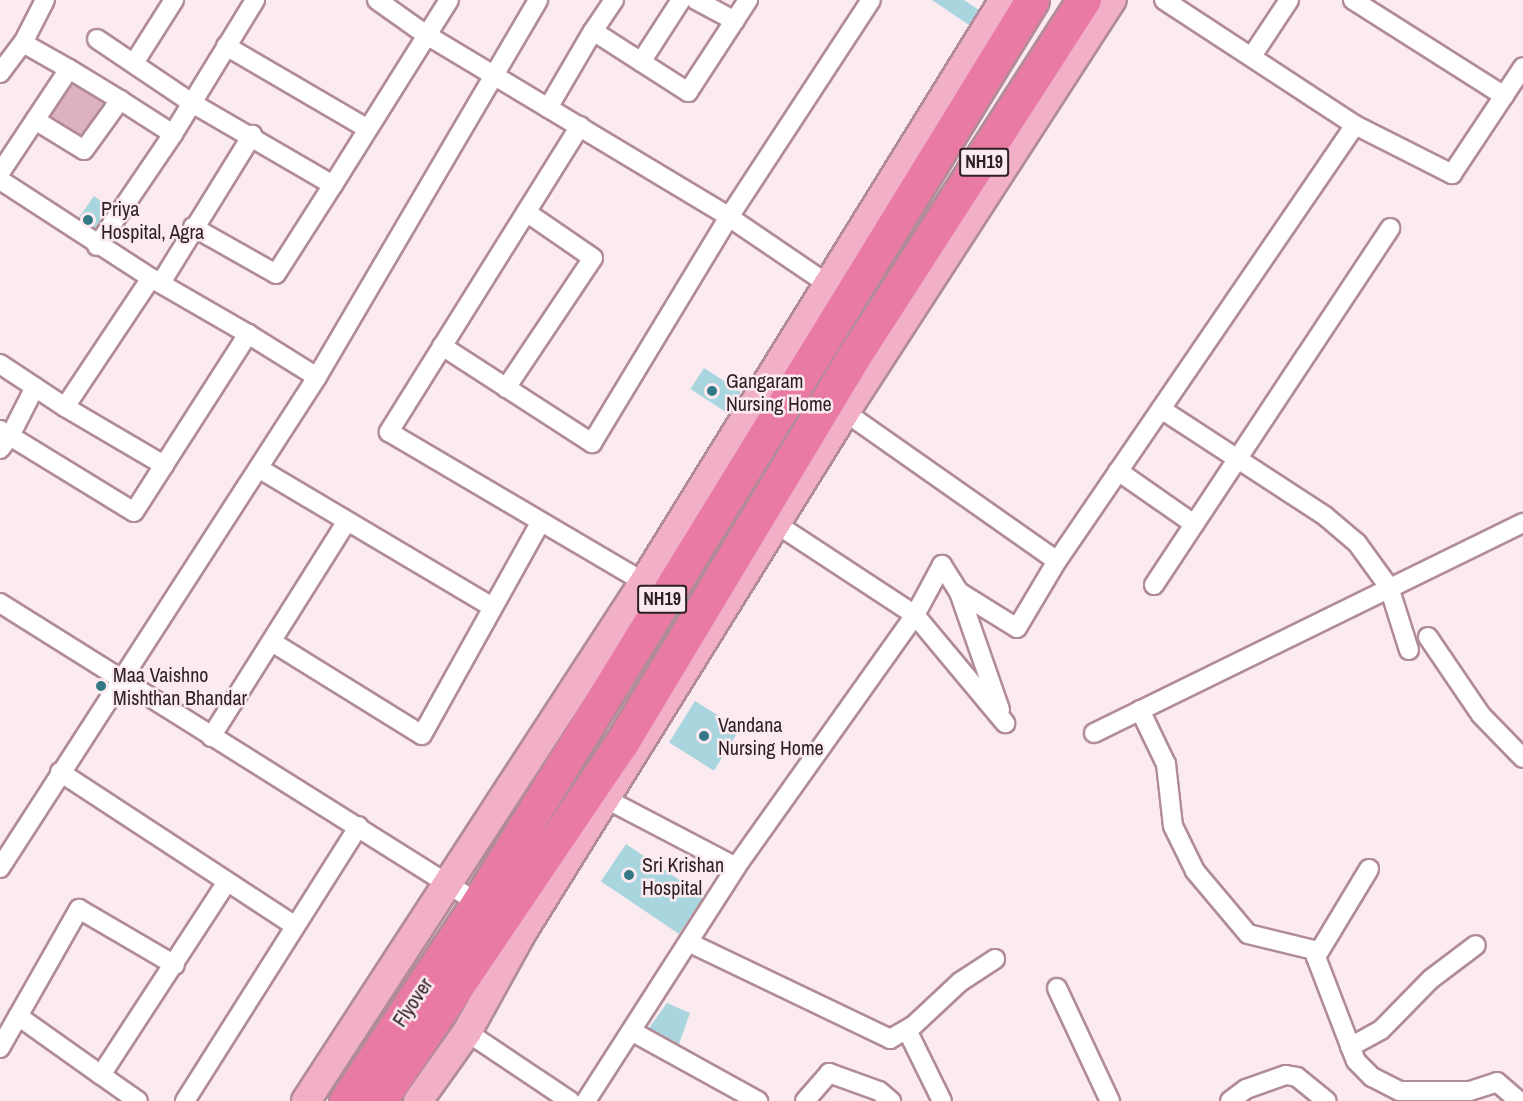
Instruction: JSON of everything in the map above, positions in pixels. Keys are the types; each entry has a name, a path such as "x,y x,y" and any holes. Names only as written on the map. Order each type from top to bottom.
{"highway":[{"name":"NH19","path":"500,918 838,291 1032,0"},
{"name":"NH19","path":"500,918 621,744 879,320 1084,0"},
{"name":"Flyover","path":"346,1101 500,918"},
{"name":"Flyover","path":"378,1101 500,918"}],"main road":[{"path":"306,1101 644,582 838,291 1004,0"},
{"path":"418,1101 466,1032 500,918 608,800 845,412 1112,0"}],"street":[{"path":"0,73 23,42 45,0"},
{"path":"134,63 174,0"},
{"path":"97,246 173,134 255,0"},
{"path":"377,0 425,34 729,217 838,291"},
{"path":"193,227 276,274 425,34 449,0"},
{"path":"0,868 317,378 492,74 538,0"},
{"path":"548,108 614,0"},
{"path":"641,62 681,0"},
{"path":"696,0 735,21"},
{"path":"594,31 688,92 748,0"},
{"path":"442,346 592,443 729,217 871,0"},
{"path":"1164,0 1355,125 1452,174 1523,67"},
{"path":"1252,56 1289,0"},
{"path":"1353,0 1504,96"},
{"path":"97,39 192,103 252,135 333,185"},
{"path":"23,42 173,134"},
{"path":"226,46 368,129"},
{"path":"0,173 69,69"},
{"path":"35,120 84,150 120,100"},
{"path":"958,592 1017,628 1057,561 1355,125"},
{"path":"580,126 389,432 540,523 644,582"},
{"path":"65,407 193,227 252,135"},
{"path":"0,180 97,246 157,279 317,378"},
{"path":"506,388 593,258 526,212"},
{"path":"1154,585 1390,228"},
{"path":"35,387 3,439 134,512 248,334"},
{"path":"0,364 65,407 164,465"},
{"path":"1161,409 1325,516 1357,543 1389,587 1409,650"},
{"path":"845,412 1057,561"},
{"path":"260,469 491,606"},
{"path":"1118,471 1194,524"},
{"path":"211,737 347,521"},
{"path":"272,642 422,735 491,606 540,523"},
{"path":"1094,733 1523,523"},
{"path":"586,1101 633,1032 736,867 915,615 942,565 958,592 1005,723 915,615 778,525"},
{"path":"0,603 122,678 211,737 450,883 500,918"},
{"path":"1428,637 1481,715 1523,758"},
{"path":"1140,710 1166,764 1173,826 1195,871 1248,934 1318,951"},
{"path":"60,772 295,926"},
{"path":"608,800 736,867"},
{"path":"185,1101 359,826"},
{"path":"1369,869 1318,951 1318,966 1350,1047 1362,1069 1399,1091 1470,1091 1497,1082 1519,1101"},
{"path":"101,1075 175,965 227,882"},
{"path":"0,1048 79,909 175,965"},
{"path":"690,943 883,1038 907,1030 960,982 995,959"},
{"path":"1350,1047 1381,1030 1431,979 1476,945"},
{"path":"1057,988 1110,1101"},
{"path":"18,1016 138,1101"},
{"path":"907,1030 942,1101"},
{"path":"466,1032 570,1101"},
{"path":"633,1032 758,1101"},
{"path":"805,1101 829,1073 869,1095 891,1101"},
{"path":"1230,1101 1246,1089 1286,1075 1298,1077 1327,1101"}],"shaded area":[{"path":"72,76 111,102 84,142 45,116"}],"building":[{"path":"932,0 964,0 979,10 969,25"},
{"path":"94,196 110,207 94,229 79,218"},
{"path":"704,368 741,392 727,413 690,389"},
{"path":"695,701 740,729 714,771 669,743"},
{"path":"626,844 704,897 679,934 601,881"},
{"path":"667,1003 690,1013 679,1044 649,1028"}],"place":[{"name":"Priya Hospital, Agra","path":"88,220"},
{"name":"Gangaram Nursing Home","path":"712,391"},
{"name":"Maa Vaishno Mishthan Bhandar","path":"101,686"},
{"name":"Vandana Nursing Home","path":"704,736"},
{"name":"Sri Krishan Hospital","path":"629,875"}]}
